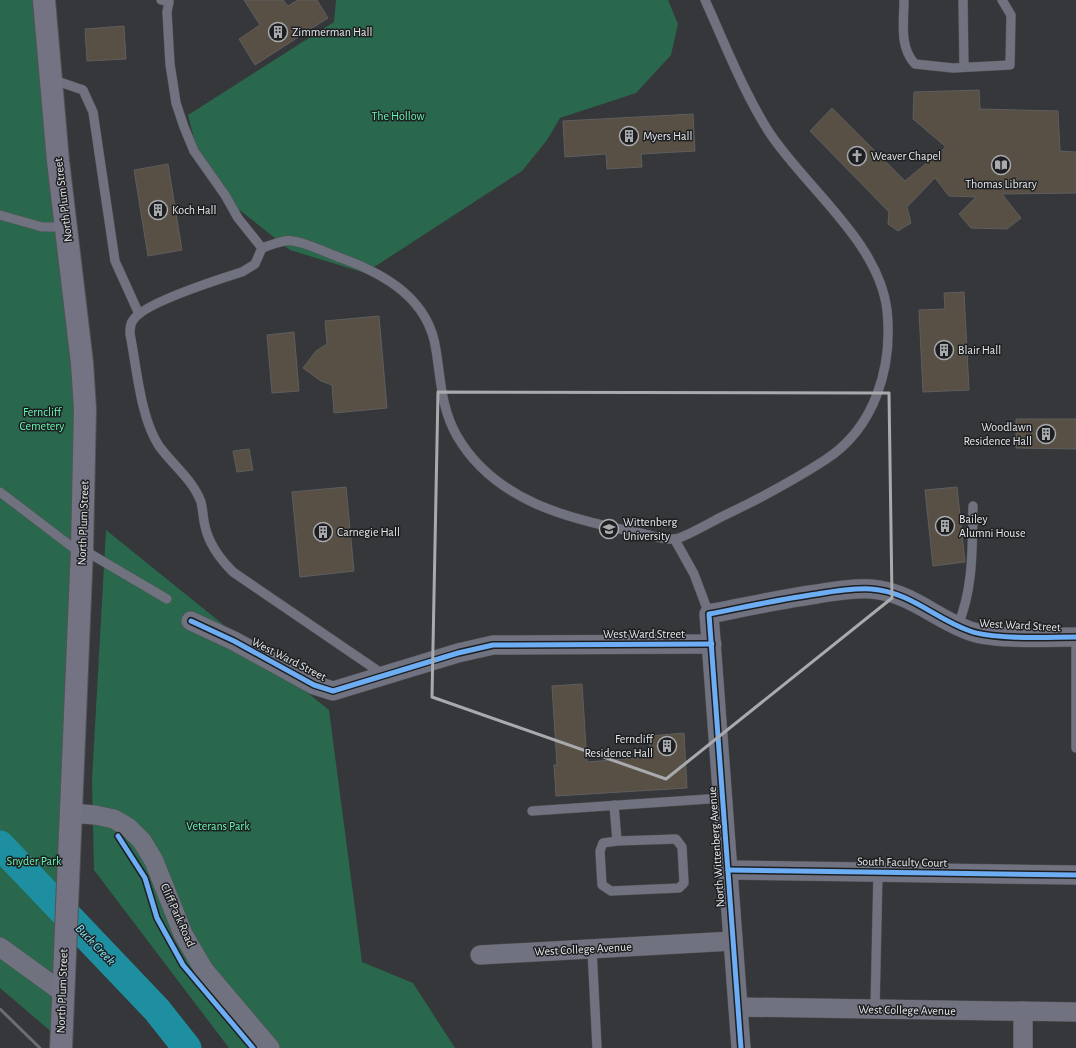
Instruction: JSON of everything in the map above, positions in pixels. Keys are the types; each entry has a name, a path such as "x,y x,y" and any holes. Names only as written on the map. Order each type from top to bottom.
{"main road":[{"name":"North Plum Street","path":"44,0 66,227 82,364 85,409 82,552 62,982 61,1044"}],"street":[{"name":"West Ward Street","path":"709,614 801,596 847,590 871,589 892,592 914,601 970,631 989,635 1076,637"},
{"path":"709,614 712,644"},
{"name":"West Ward Street","path":"192,621 234,641 314,685 333,691 458,653 493,645 712,644"},
{"name":"North Wittenberg Avenue","path":"712,644 741,1048"},
{"name":"Cliff Park Road","path":"70,813 95,815 114,819 129,828 142,841 154,861 183,934 204,970 270,1048"},
{"name":"South Faculty Court","path":"728,870 1076,875"},
{"name":"West College Avenue","path":"480,955 733,940"},
{"path":"0,947 62,982"},
{"name":"West College Avenue","path":"738,1008 1076,1012"},
{"path":"1023,1011 1023,1048"}],"lane":[{"path":"161,0 169,2 167,12 170,64 176,103 184,127 194,151 225,195 238,218 262,248"},
{"path":"262,248 291,240 367,268 390,280 407,294 418,307 430,326 436,346 441,395 447,414 457,435 470,456 490,476 510,491 536,505 570,517 675,540 740,508 810,470 835,453 851,439 863,423 876,398 883,378 887,354 888,325 886,302 879,279 868,257 845,225 771,134 751,102 705,0"},
{"path":"904,0 904,44 907,56 915,64 964,67 1010,65 1011,15 1002,0"},
{"path":"963,0 964,67"},
{"path":"51,79 83,90 93,112 115,261 139,314"},
{"path":"0,215 42,227 66,227"},
{"path":"262,248 255,264 242,272 147,307 134,318 131,324 130,334 143,400 151,430 159,446 195,490 201,502 209,542 219,558 233,572 385,676"},
{"path":"0,492 82,552 167,599"},
{"path":"958,625 965,608 969,588 973,506"},
{"path":"675,540 694,574 709,614"},
{"path":"1076,637 1076,748"},
{"path":"532,812 723,798"},
{"path":"614,805 617,841"},
{"path":"676,838 682,847 684,883 679,888 611,891 602,885 600,851 603,843 617,841 676,838"},
{"path":"875,1009 878,872"},
{"path":"592,949 597,1048"}],"highlighted area":[{"path":"438,392 889,393 892,598 666,779 432,697"}],"green space":[{"name":"Ferncliff Cemetery","path":"0,0 44,0 82,363 61,1040 0,988"},
{"name":"The Hollow","path":"336,0 668,0 678,24 671,55 636,93 560,118 547,140 522,171 365,273 290,250 237,208 199,158 188,115 334,22"},
{"name":"Veterans Park","path":"106,530 329,710 362,962 413,983 455,1048 229,1048 94,870 92,780"}],"building":[{"name":"Zimmerman Hall","path":"244,0 283,0 288,6 298,0 317,0 328,18 255,65 239,39 260,25"},
{"path":"124,26 126,59 87,61 85,29"},
{"name":"Thomas Library","path":"979,90 980,109 1058,111 1060,151 1076,152 1076,193 1002,194 1021,218 1007,229 971,228 959,214 976,197 949,196 935,178 907,207 911,223 898,231 888,224 889,212 810,131 832,108 905,181 946,147 913,119 914,92"},
{"name":"Myers Hall","path":"693,114 695,151 641,154 642,167 607,169 606,154 565,157 563,121"},
{"name":"Koch Hall","path":"168,164 182,250 148,256 134,170"},
{"name":"Blair Hall","path":"964,292 969,390 923,392 919,310 945,309 944,293"},
{"path":"379,316 387,408 334,413 332,385 321,381 303,368 316,351 327,344 325,321"},
{"path":"294,332 299,391 272,393 267,335"},
{"name":"Woodlawn Residence Hall","path":"1016,419 1076,419 1076,449 1016,448"},
{"path":"249,449 253,470 237,472 233,451"},
{"name":"Carnegie Hall","path":"346,487 354,571 300,577 292,492"},
{"name":"Bailey Alumni House","path":"957,487 965,562 933,566 925,490"},
{"name":"Ferncliff Residence Hall","path":"582,684 587,762 650,757 649,736 684,733 687,788 556,796 554,765 557,765 552,686"}],"waterway":[{"name":"Buck Creek","path":"0,845 157,1010 187,1048"}],"railway":[{"path":"0,1009 40,1048"}],"cycle path":[{"path":"741,1048 709,614 830,592 851,589 871,589 885,591 911,600 957,626 981,634 1007,637 1076,637"},
{"path":"191,621 234,641 314,685 333,691 458,653 493,645 712,644"},
{"path":"118,836 145,878 157,918 183,965 253,1048"},
{"path":"728,870 1076,875"}],"place":[{"name":"Zimmerman Hall","path":"278,32"},
{"name":"Myers Hall","path":"629,136"},
{"name":"Weaver Chapel","path":"857,156"},
{"name":"Thomas Library","path":"1001,165"},
{"name":"Koch Hall","path":"158,210"},
{"name":"Blair Hall","path":"944,350"},
{"name":"Woodlawn Residence Hall","path":"1046,434"},
{"name":"Bailey Alumni House","path":"945,526"},
{"name":"Wittenberg University","path":"609,529"},
{"name":"Carnegie Hall","path":"323,532"},
{"name":"Ferncliff Residence Hall","path":"667,746"}],"park label":[{"name":"Snyder Park","path":"34,861"}]}
